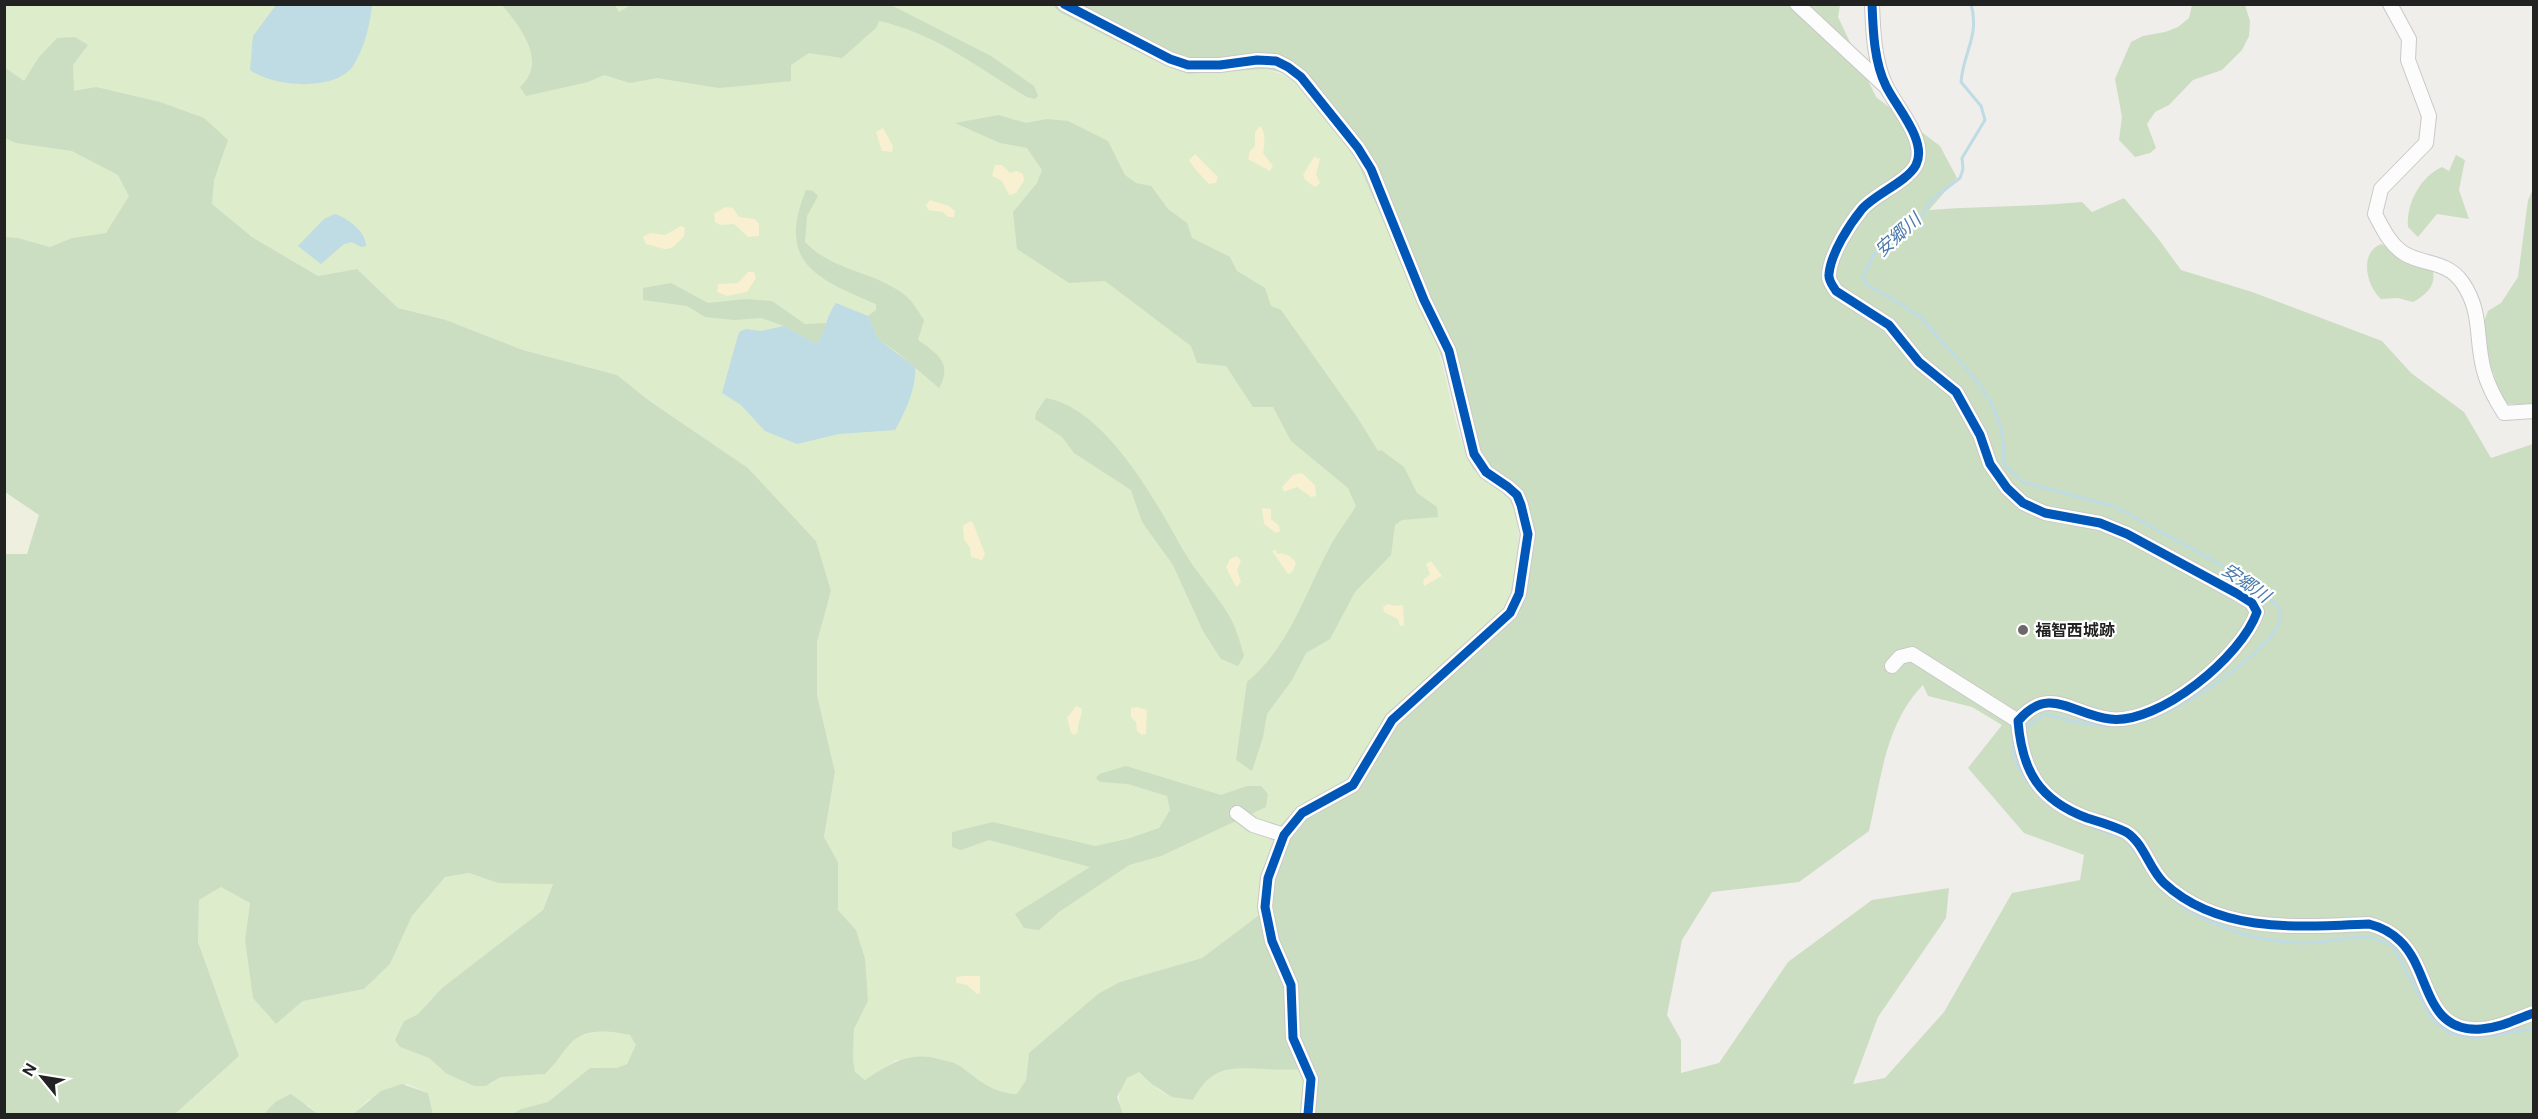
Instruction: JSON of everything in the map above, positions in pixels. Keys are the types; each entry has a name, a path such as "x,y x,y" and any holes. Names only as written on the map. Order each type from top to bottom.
{"street":[{"path":"1064,4 1170,59 1200,66 1276,61 1301,77 1358,148 1371,169 1424,300 1449,351 1474,454 1486,472 1517,495 1526,520 1528,534 1519,594 1510,613 1392,720 1353,785 1302,813 1284,835 1268,878 1265,907 1272,941 1292,985 1293,1038 1311,1079 1308,1114"},
{"path":"1797,4 1885,86"},
{"path":"1872,4 1873,36 1885,86 1914,138 1919,154 1915,167 1863,208 1857,216 1840,242 1829,275 1831,284 1836,291 1889,325 1919,362 1956,392 1980,435 1990,464 2007,488 2023,503 2045,513 2100,523 2127,534 2236,593 2252,603 2257,612 2252,626 2213,670 2194,686 2136,717 2111,720 2065,705 2040,703 2026,711 2019,729 2028,772 2035,783 2055,801 2085,817 2127,833 2135,841 2162,882 2182,898 2236,919 2264,926 2369,924 2385,928 2402,942 2443,1019 2460,1027 2480,1029 2492,1027 2534,1013"},
{"path":"2390,4 2409,39 2408,60 2429,116 2426,143 2381,189 2375,214 2392,244 2406,255 2448,267 2461,281 2476,308 2483,369 2492,393 2504,413 2534,411"},
{"path":"1892,666 1900,657 1912,654 2019,729"},
{"path":"1237,813 1253,825 1284,835"}],"green space":[{"path":"5,5 1052,5 1061,13 1168,67 1188,74 1265,69 1291,77 1354,154 1432,332 1442,362 1460,437 1469,461 1474,468 1503,490 1514,505 1517,517 1518,546 1510,598 1500,614 1385,715 1352,776 1292,813 1281,825 1259,892 1259,915 1202,958 1120,982 1029,1053 1026,1080 1018,1094 1000,1093 985,1086 957,1064 896,1060 865,1080 855,1072 854,1029 868,1001 856,930 838,910 838,862 824,837 835,772 817,695 817,642 831,591 816,541 748,468 651,402 617,375 523,350 446,320 398,308 357,269 318,276 252,237 212,204 106,233 72,238 50,247 18,238 5,237"},
{"path":"502,5 615,5 619,12 631,5 891,5 991,56 1034,86 1038,96 1035,99 1027,97 938,43 879,21 876,28 842,58 809,53 791,65 791,81 719,88 657,78 630,83 604,75 588,82 526,96 520,87 532,67 532,56 523,34"},
{"path":"1052,5 1840,5 1838,17 1876,97 1940,146 1957,178 1929,210 2082,202 2092,212 2124,198 2181,270 2252,292 2382,341 2411,373 2464,412 2491,458 2533,444 2533,1114 1313,1114 1287,986 1303,1070 1242,1068 1223,1071 1207,1081 1193,1100 1172,1097 1153,1085 1139,1072 1127,1078 1117,1097 1123,1114 512,1114 521,1109 548,1102 590,1068 617,1068 627,1064 636,1045 630,1035 615,1032 582,1035 569,1045 545,1074 501,1077 486,1086 474,1086 447,1074 429,1058 400,1047 395,1040 404,1021 418,1014 442,988 543,910 553,884 498,883 469,873 445,877 412,916 390,964 364,989 303,1001 276,1024 253,998 245,939 250,903 221,887 199,900 198,942 239,1056 175,1114 5,1114 5,554 27,554 39,515 5,492 5,237 18,238 50,247 72,238 106,233 129,196 118,175 72,151 16,143 5,138 4,67 24,81 39,57 57,38 75,37 88,45 73,65 74,91 96,87 160,102 204,118 228,140 214,180 212,204 252,237 318,276 357,269 398,308 446,320 523,350 617,375 651,402 748,468 816,541 831,591 817,642 817,695 835,772 824,837 838,862 838,910 856,930 865,959 868,1001 854,1029 853,1059 855,1072 865,1080 900,1060 928,1057 960,1066 993,1089 1017,1094 1026,1080 1029,1053 1098,994 1120,982 1202,958 1259,915 1259,892 1281,825 1292,813 1352,776 1385,715 1500,614 1510,599 1520,536 1518,517 1507,493 1473,469 1465,451 1443,362 1432,332 1354,154 1304,91 1291,77 1265,69 1188,74 1168,67 1061,13","holes":["1923,685 1928,696 1972,707 2002,725 1968,768 2024,833 2084,855 2080,880 2012,893 1944,1012 1885,1078 1853,1084 1878,1017 1946,918 1949,888 1872,900 1788,962 1719,1063 1681,1073 1681,1040 1667,1015 1682,940 1712,892 1799,882 1869,831 1881,773 1892,735 1910,700"]},
{"path":"2192,5 2245,5 2250,21 2249,36 2242,50 2222,70 2193,80 2169,105 2155,112 2147,124 2156,148 2150,153 2135,157 2119,140 2122,117 2115,79 2131,42 2143,36 2178,27 2189,18"},
{"path":"999,115 1026,123 1047,119 1068,121 1108,141 1125,175 1136,183 1151,186 1168,209 1187,223 1192,238 1230,257 1237,271 1265,288 1271,306 1281,310 1357,417 1378,451 1381,450 1404,467 1417,493 1437,507 1438,517 1402,520 1395,525 1391,555 1355,592 1330,639 1306,653 1292,680 1267,714 1263,737 1252,771 1236,760 1247,682 1275,652 1296,616 1333,541 1356,506 1348,488 1291,441 1273,407 1253,407 1226,366 1197,363 1191,346 1105,281 1069,283 1017,249 1013,212 1037,183 1042,170 1027,148 1000,143 955,123"},
{"path":"2456,155 2465,160 2459,190 2469,219 2437,214 2418,237 2408,227 2409,209 2416,192 2427,177 2434,172 2442,167 2449,171"},
{"path":"2533,189 2533,404 2508,404 2496,396 2494,374 2482,355 2480,332 2488,311 2501,303 2518,277 2528,200"},
{"path":"806,190 813,191 818,196 807,216 805,242 829,260 895,288 910,299 924,320 918,340 937,355 944,366 943,380 939,388 878,339 868,316 876,310 876,304 820,276 799,252 796,235 798,215"},
{"path":"2381,244 2424,264 2433,271 2431,286 2413,302 2398,298 2381,299 2372,286 2367,262 2374,248"},
{"path":"671,283 708,303 746,299 772,301 805,324 826,323 823,336 817,344 784,326 761,318 734,320 705,317 687,306 643,300 643,288"},
{"path":"1046,398 1068,406 1089,419 1127,459 1189,560 1229,615 1244,656 1238,666 1221,659 1203,631 1173,565 1142,522 1131,490 1074,453 1062,437 1035,419 1036,413"},
{"path":"4,492 39,515 27,554 5,554"},
{"path":"1126,766 1221,795 1247,786 1261,786 1268,794 1266,807 1161,856 1129,865 1059,912 1039,930 1024,928 1015,914 1090,867 989,840 961,850 952,847 952,832 993,822 1095,846 1127,839 1159,828 1170,810 1167,796 1128,784 1100,782 1096,778 1099,774"},
{"path":"469,873 498,883 553,883 543,910 442,988 418,1014 404,1021 400,1047 429,1058 447,1074 474,1086 491,1084 501,1077 545,1074 571,1041 584,1035 606,1031 627,1034 634,1039 636,1046 632,1057 626,1064 615,1069 590,1068 548,1102 521,1109 512,1114 433,1114 428,1093 407,1084 368,1100 353,1114 318,1114 308,1105 275,1102 264,1114 175,1114 239,1056 198,942 199,900 221,887 250,903 245,939 276,1024 303,1001 364,989 390,964 412,916 445,877"},
{"path":"1247,1066 1303,1070 1305,1080 1303,1114 1123,1114 1119,1101 1120,1089 1127,1078 1139,1072 1162,1092 1193,1100 1203,1084 1214,1075"},
{"path":"402,1084 428,1093 433,1114 353,1114 381,1091"},
{"path":"291,1094 318,1114 264,1114 275,1102"}],"sand":[{"path":"1260,126 1265,142 1263,153 1273,166 1270,171 1248,159 1250,151 1255,146 1255,132"},
{"path":"883,128 893,146 892,152 882,151 876,132"},
{"path":"1195,154 1218,177 1216,183 1209,184 1192,165 1189,160"},
{"path":"1314,157 1320,159 1316,174 1320,183 1315,187 1305,180 1303,175"},
{"path":"995,165 1002,165 1010,173 1017,171 1023,174 1024,181 1016,193 1009,195 1002,181 992,176"},
{"path":"930,200 949,206 955,211 954,217 948,217 943,212 928,210 926,205"},
{"path":"725,207 733,208 739,217 755,219 759,224 759,236 748,237 734,224 720,225 715,222 714,214"},
{"path":"681,226 685,228 684,236 674,246 667,249 646,244 643,237 650,233 665,235"},
{"path":"748,272 754,272 756,278 747,292 727,296 717,292 718,284 738,283"},
{"path":"1302,473 1315,485 1316,496 1311,497 1297,487 1284,492 1282,487 1293,475"},
{"path":"1262,508 1271,509 1271,519 1279,526 1280,531 1276,533 1264,524"},
{"path":"970,521 973,523 985,554 982,560 971,557 970,548 964,539 963,526"},
{"path":"1276,550 1277,554 1288,556 1296,563 1292,572 1288,574 1272,551"},
{"path":"1237,556 1241,561 1237,570 1241,582 1236,587 1226,567 1230,559"},
{"path":"1431,561 1442,576 1424,586 1423,580 1430,574 1426,564"},
{"path":"1388,604 1403,605 1404,625 1400,626 1398,619 1384,612 1383,607"},
{"path":"1076,706 1082,709 1078,732 1074,735 1071,733 1067,718"},
{"path":"1131,708 1147,710 1146,734 1142,735 1137,731 1136,722 1131,717"},
{"path":"980,976 980,993 977,994 967,985 956,983 956,977"}],"water":[{"path":"276,5 372,5 366,37 353,66 332,80 303,84 273,80 250,70 253,36"},
{"path":"335,214 346,219 360,231 366,246 361,247 352,242 344,244 321,264 298,246 324,219"},
{"path":"836,303 868,316 878,339 915,367 912,391 899,423 895,430 839,434 797,444 765,431 741,405 722,393 739,332 746,329 761,331 784,326 817,344"}],"waterway":[{"name":"安郷川","path":"1971,4 1974,26 1961,82 1981,106 1985,120 1962,158 1963,169 1960,178 1930,201 1923,215 1905,233 1874,254 1863,277 1866,284 1917,315 1968,371 1996,413 2004,445 2003,463 2023,482 2116,507 2232,571 2262,590 2281,610 2278,626 2267,641 2234,670 2191,699 2151,719 2135,723"},
{"name":"安郷川","path":"2023,730 2044,714 2091,724 2120,725"},
{"name":"安郷川","path":"2015,734 2013,752 2022,773 2035,792 2049,804"},
{"name":"安郷川","path":"2089,826 2125,839 2140,858"},
{"name":"安郷川","path":"2160,888 2174,900 2208,921 2264,939 2302,943 2366,937 2392,945 2432,1019 2449,1033 2475,1038 2534,1029"}],"cycle path":[{"path":"1064,4 1170,59 1188,65 1220,65 1257,60 1276,61 1301,77 1358,148 1371,169 1424,300 1449,351 1474,454 1486,472 1517,495 1528,534 1519,594 1510,613 1392,720 1353,785 1302,813 1284,835 1268,878 1265,907 1272,941 1291,985 1293,1038 1311,1079 1308,1114"},
{"path":"1872,4 1875,46 1882,77 1909,124 1918,145 1919,156 1912,171 1862,209 1846,231 1830,266 1830,281 1836,291 1889,325 1919,362 1956,392 1980,435 1990,464 2007,488 2023,503 2045,513 2100,523 2127,534 2236,593 2252,603 2257,612 2235,648 2217,667 2174,699 2152,711 2130,718 2110,719 2051,703 2029,710 2018,721 2024,755 2036,782 2045,793 2070,811 2126,832 2142,849 2154,871 2164,883 2186,900 2210,911 2261,924 2288,926 2369,924 2386,930 2410,953 2438,1011 2448,1021 2462,1028 2488,1028 2534,1013"}],"place":[{"name":"福智西城跡","path":"2023,630"}]}
